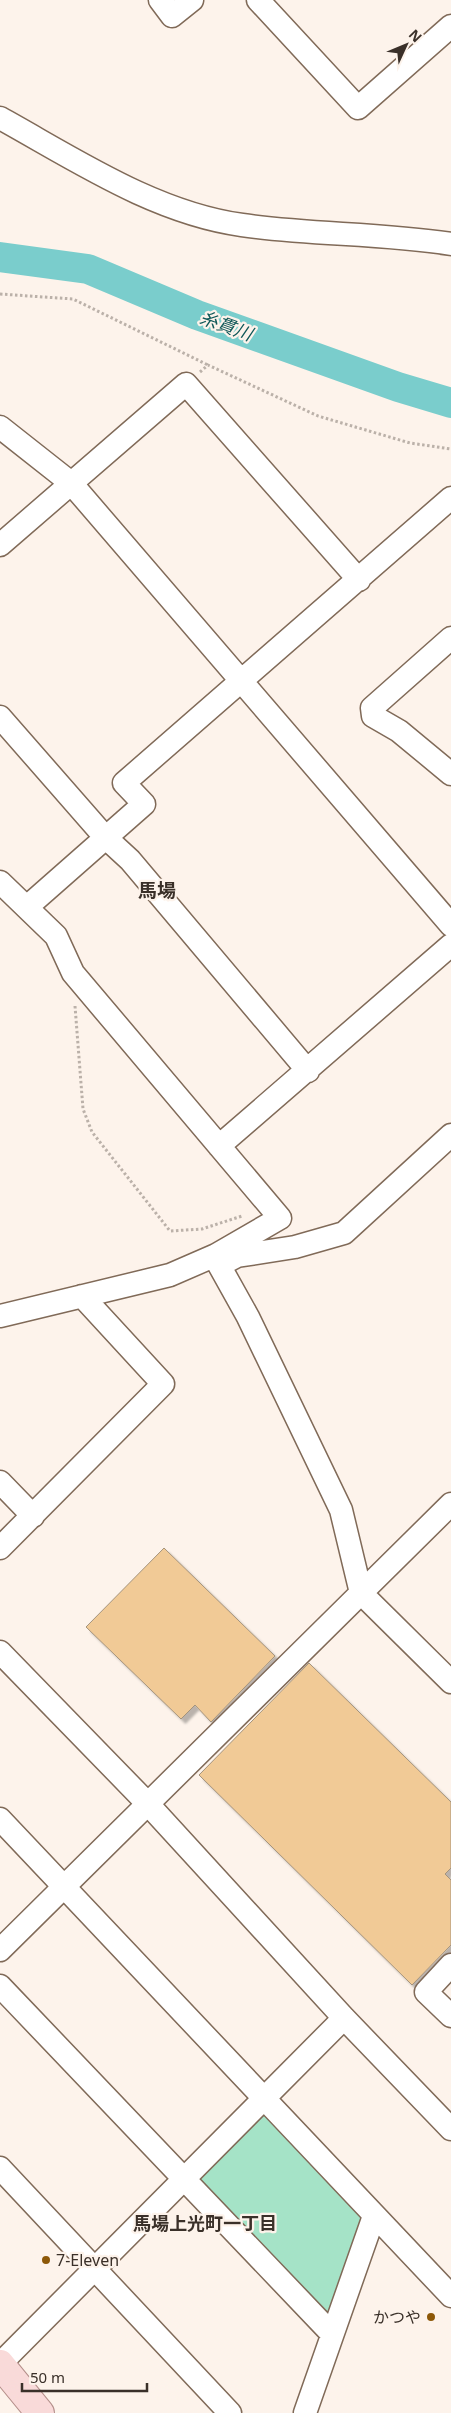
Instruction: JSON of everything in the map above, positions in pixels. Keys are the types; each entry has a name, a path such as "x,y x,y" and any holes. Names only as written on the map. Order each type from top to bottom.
{"main road":[{"path":"0,2364 40,2413"}],"street":[{"path":"160,0 172,16 192,0"},
{"path":"258,0 358,108 451,26"},
{"path":"0,118 102,174 174,208 241,225 446,237"},
{"path":"0,545 186,384 359,580"},
{"path":"0,427 72,483 451,926"},
{"path":"26,906 144,804 124,784 451,498"},
{"path":"451,639 372,708 373,716 399,731 451,774"},
{"path":"0,717 105,837 130,860 308,1071"},
{"path":"0,882 56,936 73,973 280,1218 218,1260"},
{"path":"219,1146 451,946"},
{"path":"0,1316 170,1275 218,1260 295,1247 344,1233 451,1135"},
{"path":"218,1260 248,1317 341,1510 361,1593 451,1682"},
{"path":"0,1548 163,1384 82,1296"},
{"path":"0,1482 32,1516"},
{"path":"0,1950 63,1885 451,1504"},
{"path":"0,1652 147,1803 344,2018 451,2130"},
{"path":"0,1819 451,2296"},
{"path":"451,1964 426,1992 451,2016"},
{"path":"0,1986 183,2181 332,2334"},
{"path":"0,2364 96,2270 344,2018"},
{"path":"0,2168 230,2413"},
{"path":"305,2413 374,2216"}],"path":[{"path":"0,294 73,299 318,416 410,443 451,449"},
{"path":"186,384 208,365"},
{"path":"73,973 83,1109 92,1132 170,1231 202,1229 270,1207"}],"green space":[{"path":"262,2111 365,2218 328,2318 195,2180"}],"building":[{"path":"164,1548 275,1656 211,1722 195,1705 181,1719 86,1627"},
{"path":"309,1663 451,1802 451,1868 445,1874 451,1880 451,1945 412,1985 199,1775"}],"waterway":[{"name":"糸貫川","path":"0,257 88,269 197,315 398,387 451,403"}],"place":[{"name":"7-Eleven","path":"46,2260"},
{"name":"かつや","path":"431,2317"}],"district":[{"name":"馬場","path":"157,890"},
{"name":"馬場上光町一丁目","path":"205,2224"}]}
